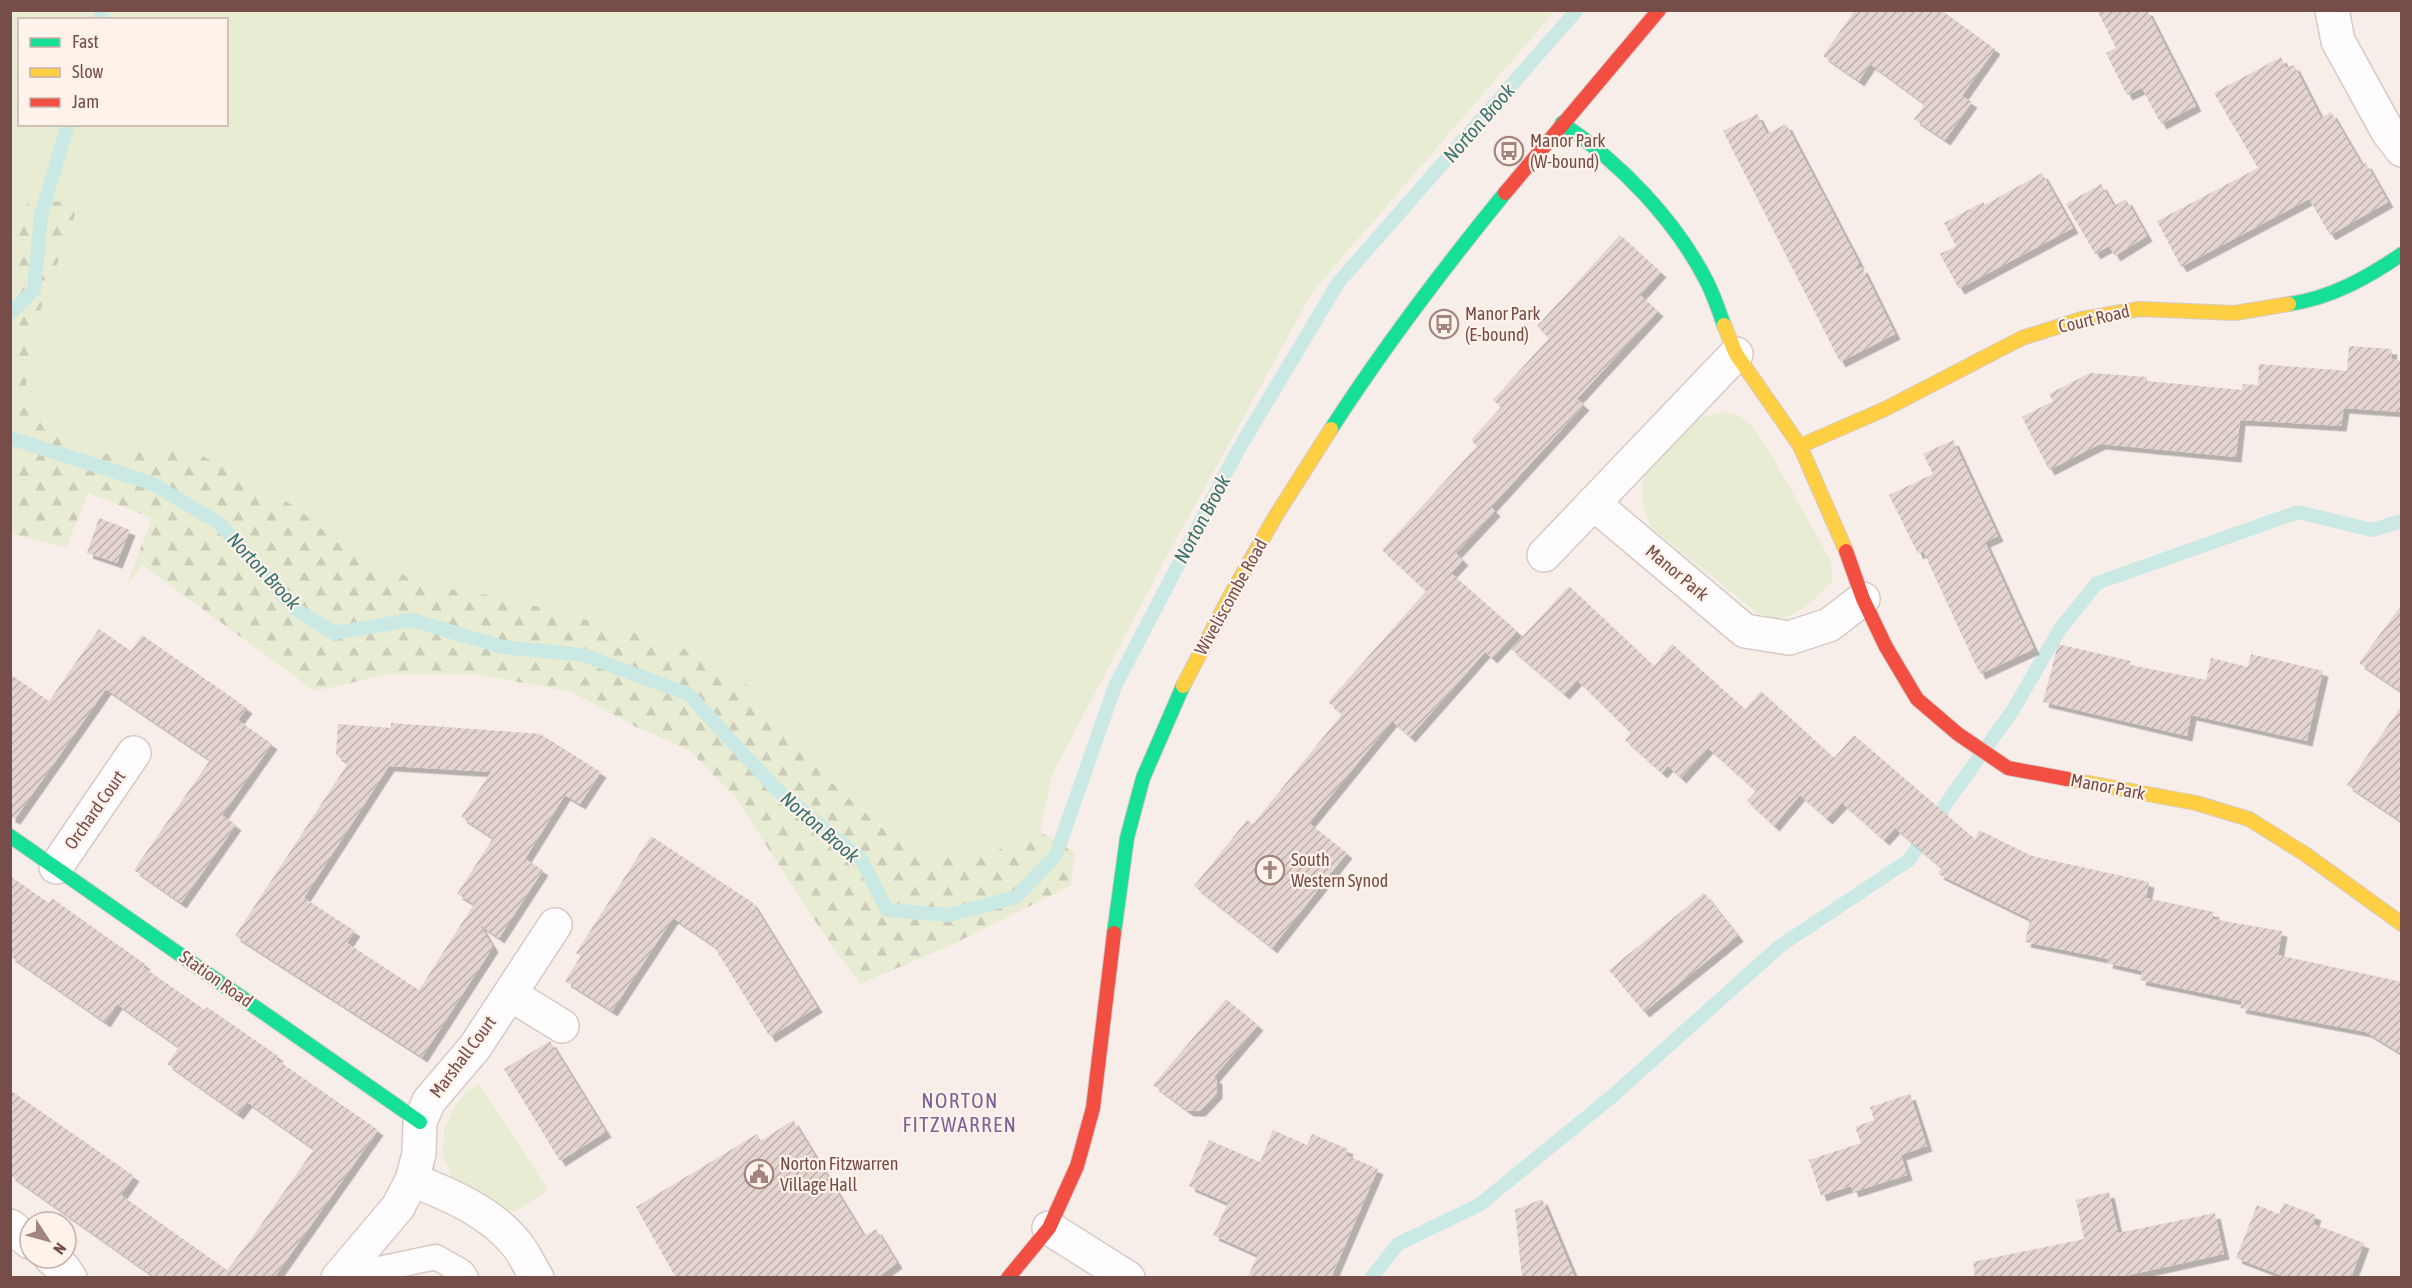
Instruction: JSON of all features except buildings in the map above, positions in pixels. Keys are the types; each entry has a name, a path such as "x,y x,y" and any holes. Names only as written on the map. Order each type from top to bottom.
{"street":[{"name":"Wiveliscombe Road","path":"1008,1278 1049,1228 1077,1166 1093,1108 1115,911 1127,838 1143,778 1182,689 1228,600 1275,517 1352,397 1464,243 1562,123 1659,10"},
{"path":"2332,10 2338,41 2388,132 2402,150"},
{"name":"Manor Park","path":"1562,123 1582,137 1626,176 1671,225 1707,282 1736,354 1800,446 1840,536 1863,599 1886,647 1917,699 1958,734 2008,768 2196,803 2249,819 2305,854 2402,924"},
{"name":"Court Road","path":"1800,446 1885,410 2022,338 2072,322 2139,309 2235,313 2298,303 2333,293 2368,277 2402,254"},
{"path":"1544,555 1736,354"},
{"name":"Manor Park","path":"1593,502 1745,631 1789,638 1829,625 1863,599"},
{"name":"Orchard Court","path":"56,867 135,753"},
{"name":"Station Road","path":"10,836 420,1122"},
{"name":"Marshall Court","path":"420,1122 429,1101 475,1047 555,925"},
{"path":"510,994 562,1026"},
{"path":"347,1267 398,1207 412,1180 419,1154 420,1122"},
{"path":"412,1180 470,1207 500,1227 517,1245 537,1278"},
{"path":"1049,1228 1128,1278"}],"lane":[{"path":"347,1267 374,1270 436,1257 462,1272 466,1278"}],"green space":[{"path":"11,11 1555,11 1313,291 1167,556 1052,775 1040,832 982,857 927,858 882,827 835,786 501,597 424,585 338,543 296,507 190,449 104,454 45,430 24,396 38,317 80,201 28,202 11,242"},
{"path":"80,201 38,317 24,396 45,430 104,454 190,449 296,507 338,543 424,585 501,597 676,644 745,683 835,786 881,827 927,858 982,857 1040,832 1075,852 1070,886 947,947 860,984 823,933 737,800 689,750 636,727 572,692 476,674 389,674 315,691 142,565 125,589 152,518 88,493 66,548 12,534 11,541 11,242 28,202"},
{"path":"1726,412 1736,414 1749,423 1772,456 1830,559 1833,580 1810,604 1788,616 1774,618 1757,613 1652,528 1644,509 1642,489 1646,470 1685,428 1703,417"},
{"path":"479,1084 548,1190 514,1212 494,1207 453,1179 443,1156 444,1129 456,1105 467,1091"}],"waterway":[{"path":"101,18 103,10"},
{"name":"Norton Brook","path":"10,438 151,483 219,523 294,608 334,633 412,620 503,647 583,655 688,694 776,789 861,859 887,910 949,915 1016,897 1056,855 1115,686 1237,452 1338,283 1577,10"},
{"path":"10,313 34,290 41,215 67,126"},
{"path":"1371,1278 1398,1244 1479,1205 1609,1099 1780,946 1909,860 2013,710 2060,629 2097,583 2298,512 2372,530 2402,521"}],"traffic: fast":[{"path":"1562,123 1625,174 1679,236 1707,282 1724,325"},
{"path":"1331,429 1415,309 1505,193"},
{"path":"2289,304 2319,297 2348,286 2402,254"},
{"path":"1114,933 1127,838 1143,778 1183,686"},
{"path":"10,836 420,1122"}],"traffic: slow":[{"path":"1800,446 1885,409 2022,338 2082,319 2139,309 2235,313 2289,304"},
{"path":"1724,325 1736,354 1800,446 1846,551"},
{"path":"1183,686 1275,517 1331,429"},
{"path":"2067,779 2196,803 2249,819 2305,854 2402,924"}],"traffic: jam":[{"path":"1505,193 1659,10"},
{"path":"1846,551 1863,599 1886,647 1917,699 1958,734 2008,768 2067,779"},
{"path":"1008,1278 1049,1228 1077,1166 1093,1108 1114,933"}],"place":[{"name":"Manor Park (W-bound)","path":"1509,151"},
{"name":"Manor Park (E-bound)","path":"1444,324"},
{"name":"South Western Synod","path":"1270,870"},
{"name":"Norton Fitzwarren Village Hall","path":"759,1174"}],"district":[{"name":"NORTON FITZWARREN","path":"960,1113"}]}
